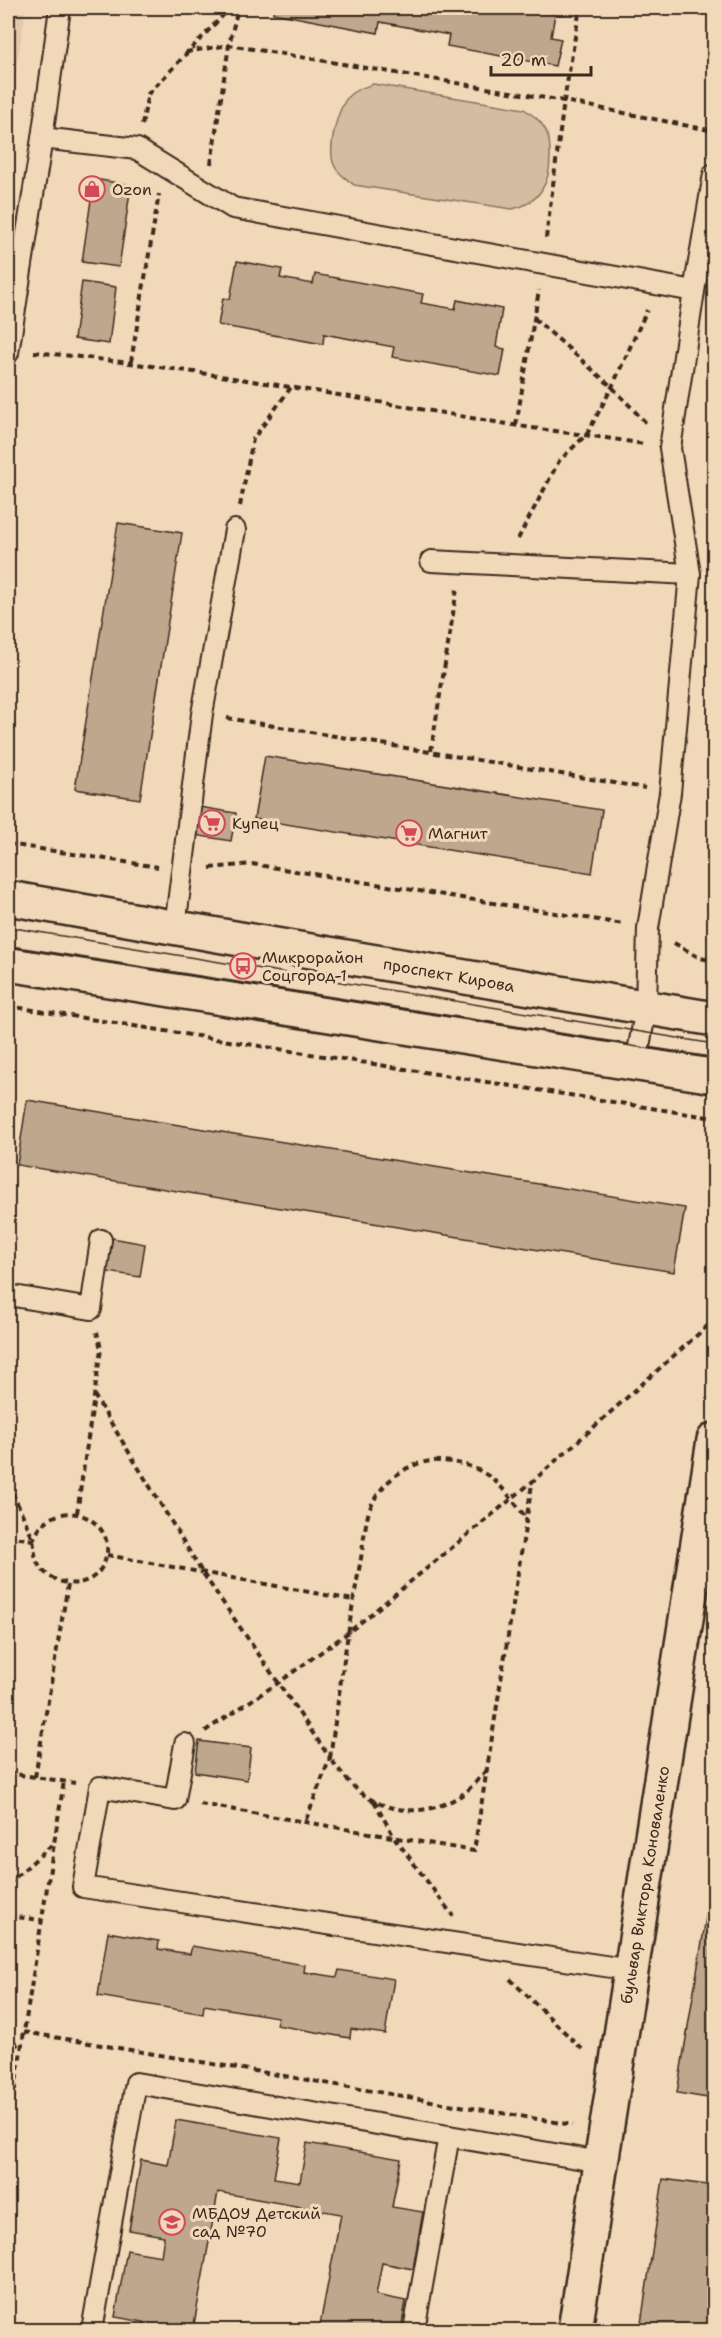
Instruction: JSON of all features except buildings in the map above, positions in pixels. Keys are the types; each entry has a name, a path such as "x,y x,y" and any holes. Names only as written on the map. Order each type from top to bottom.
{"street":[{"name":"проспект Кирова","path":"8,898 714,1019"},
{"path":"8,964 714,1076"},
{"name":"бульвар Виктора Коноваленко","path":"575,2331 714,1440"}],"lane":[{"path":"8,350 60,8"},
{"path":"42,138 137,149 233,208 694,291"},
{"path":"636,1063 646,1008 648,928 670,793 690,574 670,448 714,174"},
{"path":"175,927 202,714 235,530"},
{"path":"432,561 690,574"},
{"path":"8,1295 91,1309 101,1240"},
{"path":"185,1744 176,1800 100,1787 83,1887 632,1970"},
{"path":"92,2331 136,2083 449,2136 604,2146"},
{"path":"414,2331 449,2136"}],"path":[{"path":"137,149 148,94 230,8"},
{"path":"207,192 229,45 238,8"},
{"path":"516,425 543,264 564,101 580,8"},
{"path":"186,52 229,45 564,101 714,130"},
{"path":"131,362 164,165"},
{"path":"506,564 559,461 588,434 645,313 664,286"},
{"path":"534,318 612,387 670,448"},
{"path":"8,350 131,362 670,448"},
{"path":"235,530 253,440 292,386"},
{"path":"432,751 461,562"},
{"path":"202,714 670,793"},
{"path":"8,844 183,870 252,864 648,928 700,958 714,961"},
{"path":"8,1006 714,1118"},
{"path":"77,1513 100,1349 91,1309"},
{"path":"185,1744 278,1683 348,1632 532,1482 714,1320"},
{"path":"94,1395 202,1572 330,1758 351,1784 373,1801 396,1809 416,1812 440,1806 464,1793 486,1771"},
{"path":"305,1822 330,1758 353,1600 370,1506 392,1476 429,1460 451,1461 477,1469 502,1486 526,1519"},
{"path":"176,1800 474,1851 532,1482"},
{"path":"8,1483 33,1540 38,1564 54,1579 68,1584 91,1580 107,1555 104,1535 97,1523 77,1513 56,1516 43,1525 33,1540"},
{"path":"8,1536 33,1540"},
{"path":"107,1555 353,1600"},
{"path":"35,1777 68,1584"},
{"path":"8,1773 100,1787"},
{"path":"8,2132 64,1781"},
{"path":"8,1884 54,1844"},
{"path":"8,1916 42,1920"},
{"path":"24,2032 604,2146"},
{"path":"8,2034 21,2050"}],"shaded area":[{"path":"8,8 26,8 8,120"},
{"path":"373,84 524,109 541,123 549,139 548,175 541,191 529,202 512,209 354,185 340,174 334,165 332,148 335,127 342,107 351,94"}],"tram line":[{"path":"8,927 714,1044"},
{"path":"8,947 714,1059"}],"place":[{"name":"Ozon","path":"92,189"},
{"name":"Купец","path":"212,823"},
{"name":"Магнит","path":"409,833"},
{"name":"Микрорайон Соцгород-1","path":"243,966"},
{"name":"МБДОУ Детский сад №70","path":"172,2222"}]}
